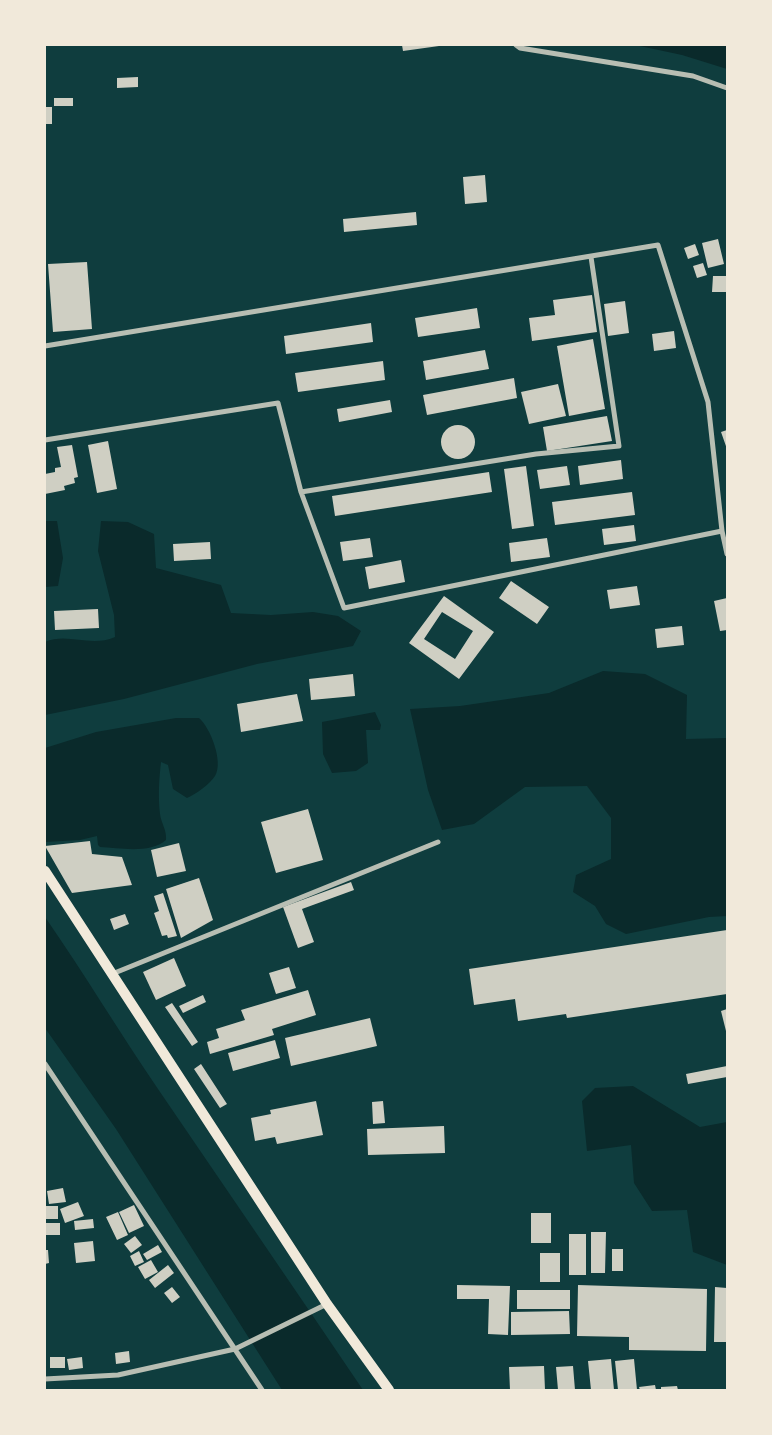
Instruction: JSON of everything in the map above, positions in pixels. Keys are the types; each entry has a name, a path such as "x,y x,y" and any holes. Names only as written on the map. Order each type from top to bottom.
{"main road":[{"path":"45,871 327,1304 389,1390"}],"street":[{"path":"516,45 520,48 693,76 727,88"},
{"path":"45,346 658,246 708,402 722,531 727,554"},
{"path":"301,492 536,454 619,446 590,257"},
{"path":"45,440 278,403 301,492 344,608 722,531"},
{"path":"112,974 438,842"},
{"path":"45,1064 262,1390"},
{"path":"45,1379 118,1375 235,1349 327,1304"}],"water":[{"path":"635,45 727,45 727,69 682,55"},
{"path":"45,521 57,521 63,558 58,586 45,587"},
{"path":"101,521 128,522 154,534 156,568 221,585 231,613 271,615 313,612 338,616 361,631 353,646 257,664 124,699 45,715 45,642 54,639 97,641 115,637 114,615 98,551"},
{"path":"603,671 645,674 687,695 686,739 727,738 727,916 709,917 626,934 606,924 595,906 573,892 576,875 611,859 611,818 587,786 525,787 474,824 442,830 428,790 410,709 460,706 549,693"},
{"path":"375,712 381,725 380,730 366,730 368,763 356,771 332,773 323,754 322,722"},
{"path":"176,718 199,718 211,737 218,762 215,776 210,782 187,798 173,789 168,765 161,762 159,807 166,840 143,849 100,847 97,836 80,840 45,842 45,748 96,732"},
{"path":"45,917 144,1068 363,1390 282,1390 116,1129 45,1028"},
{"path":"633,1086 700,1127 727,1122 727,1265 693,1252 687,1210 652,1211 634,1183 631,1145 587,1151 582,1101 595,1088"}],"building":[{"path":"402,45 439,45 439,46 403,51"},
{"path":"138,77 138,87 117,88 117,78"},
{"path":"54,98 73,98 73,106 54,106"},
{"path":"45,107 52,107 52,124 45,124"},
{"path":"485,175 487,202 465,204 463,177"},
{"path":"416,212 417,225 344,232 343,219"},
{"path":"718,239 724,264 708,268 702,243"},
{"path":"695,244 699,255 688,259 684,248"},
{"path":"87,262 92,329 53,332 48,264"},
{"path":"703,263 707,275 697,278 693,266"},
{"path":"713,276 727,276 727,292 712,292"},
{"path":"592,295 597,332 532,341 529,318 555,315 553,300"},
{"path":"625,301 629,333 608,336 604,304"},
{"path":"477,308 480,328 418,337 415,318"},
{"path":"371,323 373,342 286,354 284,336"},
{"path":"674,331 676,348 654,351 652,334"},
{"path":"593,339 605,409 569,416 557,346"},
{"path":"485,350 489,369 426,380 423,361"},
{"path":"383,361 385,380 298,392 295,373"},
{"path":"514,378 517,398 427,415 423,395"},
{"path":"558,384 566,416 529,424 521,392"},
{"path":"390,400 392,412 339,422 337,409"},
{"path":"607,416 612,441 547,451 543,427"},
{"path":"458,425 465,426 470,430 474,435 474,449 470,454 465,458 458,459 451,458 446,454 442,449 441,442 442,435 446,430 451,426"},
{"path":"727,430 727,449 721,432"},
{"path":"108,441 117,489 97,493 88,445"},
{"path":"72,445 78,477 74,478 75,483 64,486 65,490 45,494 45,474 55,472 55,468 61,467 57,447"},
{"path":"621,460 623,479 580,485 578,466"},
{"path":"526,466 534,526 512,529 504,469"},
{"path":"567,466 570,485 540,489 537,470"},
{"path":"489,472 492,492 335,516 332,496"},
{"path":"632,492 635,515 555,525 552,502"},
{"path":"634,525 636,541 604,545 602,529"},
{"path":"370,538 373,557 343,561 340,542"},
{"path":"547,538 550,557 511,562 509,543"},
{"path":"210,542 211,559 174,561 173,544"},
{"path":"401,560 405,582 369,589 365,567"},
{"path":"511,581 549,607 537,624 499,598"},
{"path":"637,586 640,605 610,609 607,590"},
{"path":"444,596 494,632 459,679 409,643","holes":["442,612 473,631 455,659 424,639"]},
{"path":"727,598 727,630 720,631 714,601"},
{"path":"98,609 99,628 55,630 54,611"},
{"path":"682,626 684,645 657,648 655,629"},
{"path":"353,674 355,696 311,700 309,679"},
{"path":"297,694 303,721 241,732 237,704"},
{"path":"308,809 323,860 276,873 261,822"},
{"path":"90,841 92,854 122,857 132,885 72,893 45,846"},
{"path":"179,843 186,871 157,877 151,850"},
{"path":"199,878 213,920 181,938 166,889"},
{"path":"351,882 354,890 302,909 314,942 298,948 283,907"},
{"path":"163,893 177,936 168,938 167,935 162,936 154,913 159,911 154,896"},
{"path":"125,914 129,924 114,930 110,919"},
{"path":"727,930 727,994 567,1018 566,1014 518,1021 515,999 474,1005 469,969"},
{"path":"174,958 186,986 156,1000 143,972"},
{"path":"289,967 296,988 276,994 269,973"},
{"path":"308,990 316,1015 272,1029 274,1035 210,1054 207,1042 219,1038 216,1029 245,1020 241,1010"},
{"path":"203,995 206,1002 183,1013 179,1006"},
{"path":"172,1003 198,1042 192,1046 165,1007"},
{"path":"727,1009 727,1031 726,1031 721,1011"},
{"path":"370,1018 377,1046 291,1066 285,1038"},
{"path":"275,1040 280,1058 233,1071 228,1053"},
{"path":"201,1064 227,1104 220,1108 194,1069"},
{"path":"727,1066 727,1077 688,1084 686,1074"},
{"path":"316,1101 323,1135 277,1144 275,1137 255,1141 251,1118 271,1114 270,1110"},
{"path":"383,1101 385,1123 373,1124 372,1102"},
{"path":"444,1126 445,1153 368,1155 367,1129"},
{"path":"63,1188 66,1202 49,1204 47,1191"},
{"path":"78,1202 84,1216 65,1223 60,1209"},
{"path":"134,1205 144,1226 129,1233 119,1212"},
{"path":"45,1206 58,1206 58,1219 45,1219"},
{"path":"118,1212 128,1235 117,1240 106,1217"},
{"path":"531,1213 551,1213 551,1243 531,1243"},
{"path":"93,1219 94,1228 75,1230 74,1221"},
{"path":"45,1223 60,1223 60,1235 45,1235"},
{"path":"591,1232 606,1232 605,1273 591,1273"},
{"path":"569,1234 586,1234 586,1275 569,1275"},
{"path":"135,1236 142,1245 131,1253 124,1244"},
{"path":"93,1241 95,1261 76,1263 74,1243"},
{"path":"158,1245 162,1252 147,1260 143,1254"},
{"path":"612,1249 623,1249 623,1271 612,1271"},
{"path":"45,1250 48,1250 49,1263 45,1264"},
{"path":"139,1251 144,1262 135,1266 130,1256"},
{"path":"540,1253 560,1253 560,1282 540,1282"},
{"path":"151,1260 158,1272 145,1279 138,1267"},
{"path":"168,1265 174,1273 155,1288 149,1280"},
{"path":"457,1285 510,1286 508,1335 488,1334 489,1299 457,1299"},
{"path":"578,1285 707,1289 706,1351 629,1350 629,1337 577,1336"},
{"path":"172,1287 180,1297 172,1303 164,1293"},
{"path":"715,1287 727,1288 727,1342 714,1342"},
{"path":"517,1290 570,1290 570,1309 517,1309"},
{"path":"569,1311 570,1334 511,1335 511,1312"},
{"path":"129,1351 130,1362 116,1364 115,1353"},
{"path":"50,1357 65,1357 65,1368 50,1368"},
{"path":"82,1357 83,1368 69,1370 67,1359"},
{"path":"611,1359 614,1390 591,1390 588,1361"},
{"path":"634,1359 637,1390 618,1390 615,1361"},
{"path":"544,1366 545,1390 510,1390 509,1367"},
{"path":"573,1366 575,1390 558,1390 556,1367"},
{"path":"655,1385 656,1390 640,1390 639,1387"},
{"path":"677,1386 678,1390 661,1390 661,1387"}]}
